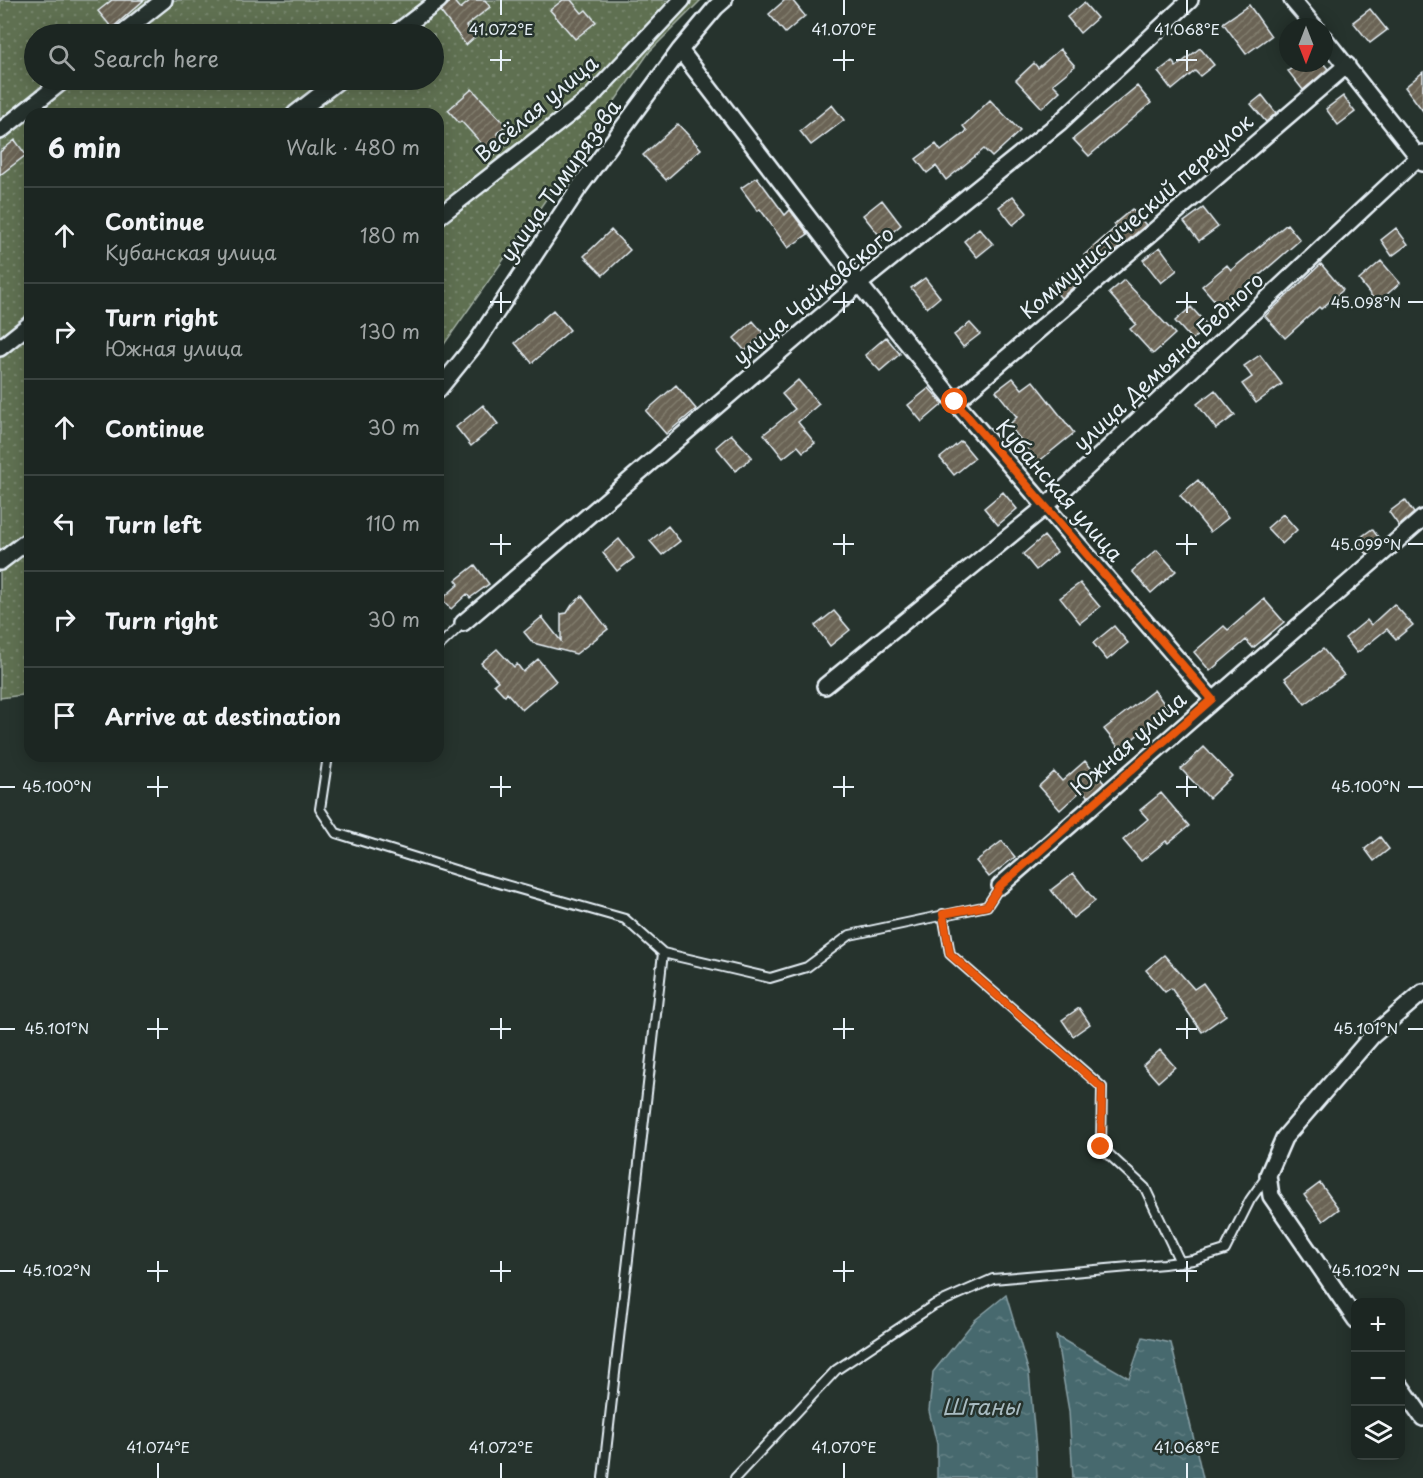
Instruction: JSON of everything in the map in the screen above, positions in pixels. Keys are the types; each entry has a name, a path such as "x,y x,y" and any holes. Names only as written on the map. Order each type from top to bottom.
{"street":[{"path":"134,24 164,0"},
{"path":"408,24 439,0"},
{"name":"Весёлая улица","path":"444,213 590,98 682,0"},
{"name":"улица Тимирязева","path":"444,383 476,344 580,186 680,50 724,0"},
{"name":"улица Чайковского","path":"463,623 859,284 1059,123 1190,0"},
{"path":"1292,0 1307,18"},
{"path":"1333,49 1422,157"},
{"name":"Кубанская улица","path":"680,50 859,284 955,402 1212,699"},
{"name":"Коммунистический переулок","path":"955,402 1347,65"},
{"path":"29,108 51,90"},
{"path":"303,108 326,90"},
{"path":"0,131 24,112"},
{"name":"улица Демьяна Бедного","path":"825,686 1045,507 1422,157"},
{"path":"0,348 24,329"},
{"name":"Южная улица","path":"1000,886 1212,699 1423,518"},
{"path":"0,562 24,544"},
{"path":"1351,1313 1271,1196 1268,1175 1284,1138 1372,1036 1423,992"},
{"path":"1405,1390 1422,1412"}],"lane":[{"path":"444,641 463,623"},
{"path":"327,762 320,809 336,833 474,876 625,919 663,952 770,978 807,967 850,935 987,906 1000,886"},
{"path":"943,914 950,954 1102,1088 1101,1147 1145,1188 1180,1262"},
{"path":"603,1478 663,952"},
{"path":"735,1478 836,1370 934,1305 993,1279 1180,1262 1225,1250 1250,1200 1268,1175"}],"green space":[{"path":"0,0 701,0 650,51 444,344 444,108 24,108 24,695 0,698"}],"water":[{"name":"Штаны","path":"1006,1295 1029,1373 1037,1478 937,1478 937,1444 929,1411 933,1372 975,1320"},
{"name":"Штаны","path":"1056,1336 1129,1378 1143,1337 1171,1343 1203,1478 1073,1478 1069,1411"}],"building":[{"path":"112,0 144,0 117,24 109,24 98,11"},
{"path":"449,0 453,0 460,9 471,0 485,0 490,7 466,26 475,37 466,45 440,11"},
{"path":"563,0 571,0 582,13 586,10 596,22 575,39 550,10"},
{"path":"785,0 792,0 805,16 785,33 769,14"},
{"path":"1084,3 1097,18 1080,33 1067,17"},
{"path":"1249,5 1271,36 1246,54 1223,23"},
{"path":"1370,9 1387,30 1370,43 1353,22"},
{"path":"1200,48 1214,65 1200,76 1195,71 1172,90 1158,72 1172,61 1176,67"},
{"path":"1060,49 1075,66 1053,84 1060,91 1042,108 1016,80 1034,63 1038,68"},
{"path":"1289,72 1324,72 1303,90"},
{"path":"1423,72 1423,111 1405,87"},
{"path":"1137,86 1151,103 1089,156 1073,139"},
{"path":"472,89 506,125 497,133 506,144 493,156 448,110"},
{"path":"1262,95 1276,113 1266,122 1251,104"},
{"path":"1343,96 1355,112 1338,125 1326,109"},
{"path":"990,100 1020,131 992,157 984,149 946,180 936,166 927,173 916,159 936,144 941,151 967,131 963,126"},
{"path":"832,105 844,120 811,145 800,131"},
{"path":"678,124 701,149 666,180 643,155"},
{"path":"15,140 24,152 24,157 0,175 0,152"},
{"path":"757,177 785,215 790,210 808,234 788,248 760,209 758,211 741,188"},
{"path":"1013,196 1027,213 1013,225 999,207"},
{"path":"882,200 901,225 883,240 863,215"},
{"path":"1203,208 1218,227 1199,241 1184,222"},
{"path":"1132,209 1146,225 1095,268 1084,255 1116,227 1114,224"},
{"path":"1287,224 1300,240 1246,287 1248,290 1224,311 1202,286 1227,265 1231,270"},
{"path":"979,228 993,244 977,257 964,241"},
{"path":"1396,228 1408,244 1392,256 1381,240"},
{"path":"611,230 630,250 603,275 584,256"},
{"path":"1160,247 1177,270 1161,283 1143,260"},
{"path":"1381,261 1400,283 1377,303 1359,280"},
{"path":"1321,264 1343,290 1321,309 1319,307 1285,338 1265,316"},
{"path":"1066,271 1077,284 1061,298 1050,285"},
{"path":"925,278 940,297 927,308 911,288"},
{"path":"1124,280 1175,334 1153,354 1130,329 1136,324 1109,293"},
{"path":"1191,307 1208,326 1192,340 1175,321"},
{"path":"553,310 570,330 532,363 515,343"},
{"path":"753,321 764,334 745,351 734,338"},
{"path":"970,323 980,334 963,347 954,335"},
{"path":"886,337 900,354 880,371 865,355"},
{"path":"1260,355 1282,384 1256,403 1242,384 1252,377 1244,366"},
{"path":"1013,378 1022,389 1033,381 1074,433 1038,462 1009,425 1017,417 996,391"},
{"path":"798,380 819,404 798,422 815,443 803,452 798,446 783,458 764,434 795,409 782,394"},
{"path":"676,385 696,409 666,434 646,411"},
{"path":"929,388 943,404 922,422 908,405"},
{"path":"1215,390 1235,415 1216,429 1197,404"},
{"path":"483,405 498,424 471,446 456,427"},
{"path":"731,434 752,457 736,471 716,447"},
{"path":"961,441 975,458 954,475 940,458"},
{"path":"1198,480 1228,518 1210,532 1180,495"},
{"path":"1003,492 1017,509 998,525 984,508"},
{"path":"1405,500 1414,513 1399,526 1389,512"},
{"path":"1283,514 1297,530 1282,544 1267,528"},
{"path":"668,526 680,541 662,555 650,541"},
{"path":"1372,529 1381,541 1367,554 1357,540"},
{"path":"1044,536 1057,552 1036,570 1023,554"},
{"path":"619,539 634,558 617,571 603,553"},
{"path":"1157,550 1176,571 1151,593 1132,571"},
{"path":"475,565 489,584 470,598 467,594 451,609 444,601 444,597 459,584 456,580"},
{"path":"1080,583 1100,607 1080,623 1060,598"},
{"path":"582,596 608,629 576,654 533,643 524,632 542,617 561,641 561,614 567,613"},
{"path":"1264,599 1284,622 1253,648 1246,640 1210,671 1194,652 1224,626 1228,630"},
{"path":"1394,604 1413,625 1396,639 1387,629 1357,653 1345,638 1367,620 1371,625"},
{"path":"834,611 850,630 830,646 815,626"},
{"path":"1114,626 1128,643 1107,660 1093,643"},
{"path":"497,649 514,667 517,664 523,672 538,659 556,681 522,710 507,693 505,696 494,684 498,681 481,663"},
{"path":"1323,649 1344,675 1305,704 1285,678"},
{"path":"1154,690 1169,710 1120,749 1104,729"},
{"path":"1204,747 1232,776 1209,798 1181,769"},
{"path":"1085,761 1104,783 1088,797 1082,790 1060,810 1039,786 1054,772 1062,781"},
{"path":"1161,793 1189,826 1141,861 1123,840 1148,819 1140,810"},
{"path":"1380,837 1389,849 1374,861 1365,849"},
{"path":"1002,841 1015,857 989,877 976,861"},
{"path":"1073,873 1095,901 1073,918 1051,890"},
{"path":"1164,955 1194,989 1203,983 1226,1015 1202,1032 1171,988 1165,992 1146,970"},
{"path":"1079,1008 1090,1024 1073,1036 1062,1020"},
{"path":"1160,1050 1175,1067 1158,1082 1143,1065"},
{"path":"1320,1183 1339,1209 1323,1221 1304,1195"}],"route":[{"path":"955,402 1212,699 1000,886 987,906 943,914 950,954 1102,1088 1101,1147"}]}
